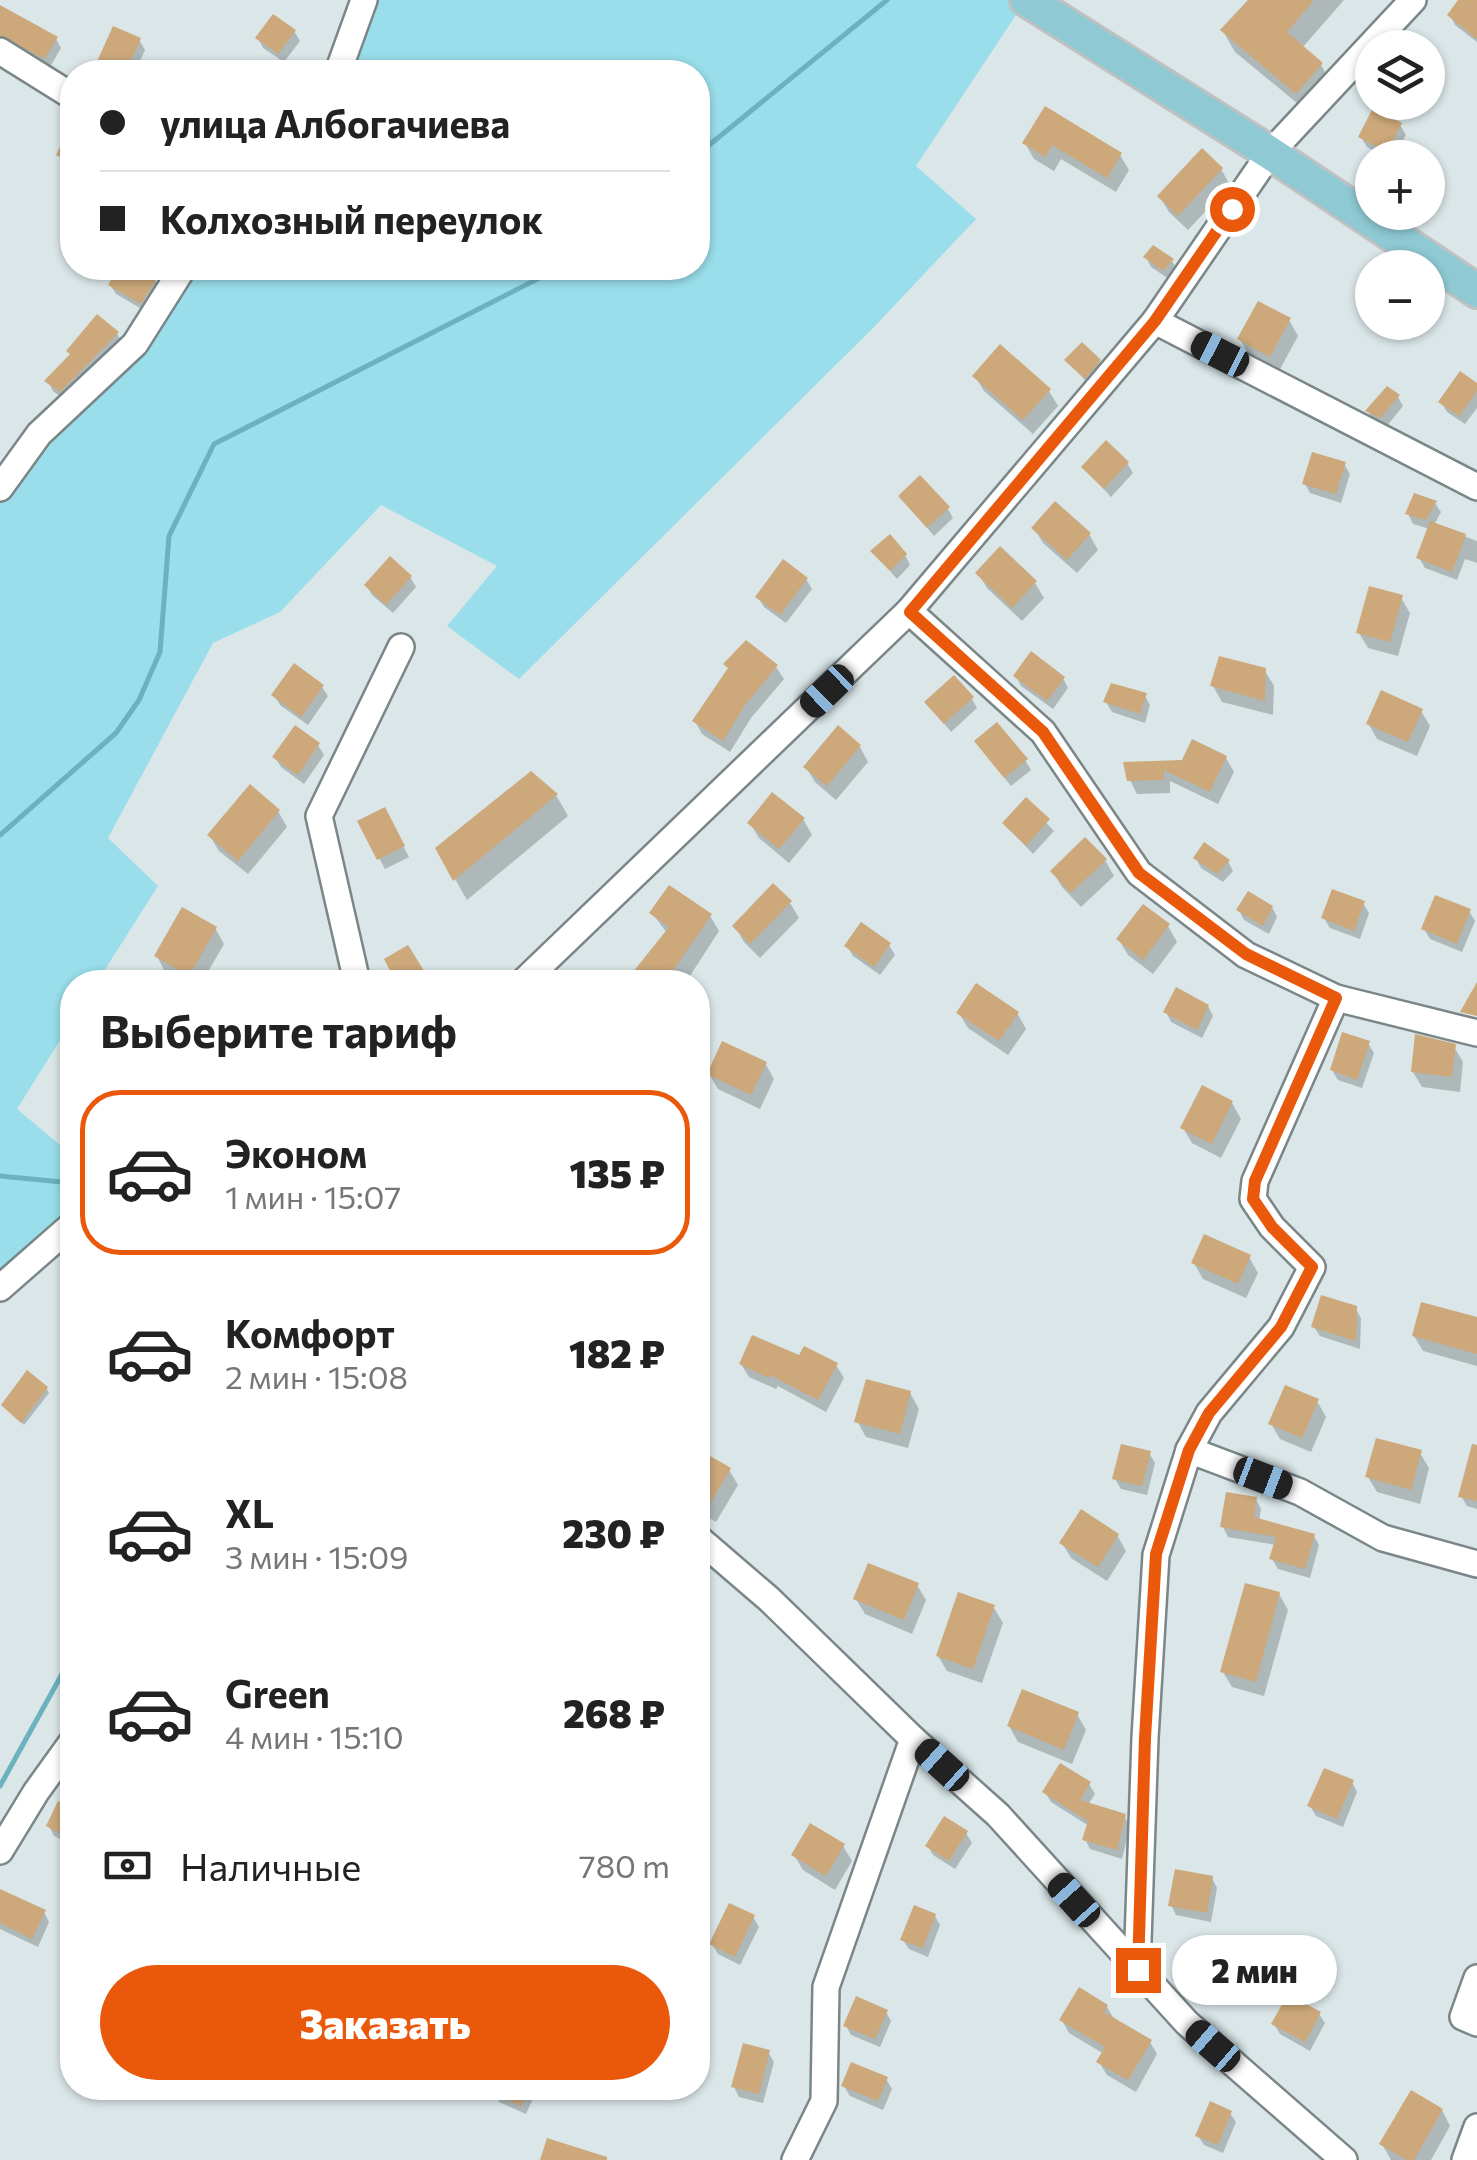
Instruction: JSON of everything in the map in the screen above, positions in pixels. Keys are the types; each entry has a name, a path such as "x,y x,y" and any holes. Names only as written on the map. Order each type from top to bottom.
{"main road":[{"path":"1027,0 1270,153 1477,291"}],"street":[{"path":"342,60 364,0"},
{"path":"536,970 910,612 1155,321 1270,153 1413,0"},
{"path":"0,50 60,88"},
{"path":"0,488 39,434 135,344 175,280"},
{"path":"1155,321 1477,487"},
{"path":"910,612 1043,732 1139,873 1246,954 1336,998 1477,1033"},
{"path":"355,970 318,816 401,647"},
{"path":"1138,1970 1145,1738 1156,1554 1189,1450 1209,1413 1281,1327 1312,1267 1272,1227 1253,1199 1255,1181 1336,998"},
{"path":"0,1288 60,1236"},
{"path":"1189,1450 1300,1492 1383,1538 1477,1564"},
{"path":"710,1548 769,1599 998,1816 1187,2023 1344,2160"},
{"path":"795,2160 824,2101 826,1987 914,1739"},
{"path":"0,1851 60,1759"},
{"path":"1477,1978 1463,2017 1477,2023"},
{"path":"1466,2160 1477,2127"}],"shaded area":[{"path":"364,0 1026,0 916,166 976,219 873,328 519,679 447,626 497,566 381,505 280,612 213,643 108,838 158,886 105,970 60,970 60,1040 17,1109 60,1145 60,1236 0,1288 0,488 135,344 175,280 710,280 710,60 342,60"}],"building":[{"path":"1248,0 1314,0 1287,32 1323,63 1296,94 1220,30"},
{"path":"1458,0 1477,0 1477,39 1447,15"},
{"path":"0,5 58,37 44,59 0,35"},
{"path":"273,14 296,30 278,54 255,38"},
{"path":"113,26 141,38 131,60 98,60"},
{"path":"1045,106 1122,153 1107,178 1052,145 1045,157 1022,143"},
{"path":"1367,120 1402,123 1393,140 1358,137"},
{"path":"1202,148 1223,168 1178,216 1157,196"},
{"path":"1153,245 1174,259 1163,271 1143,257"},
{"path":"111,280 156,280 141,304 108,285"},
{"path":"1258,301 1291,318 1270,357 1237,339"},
{"path":"97,314 119,332 60,392 44,381 70,354 66,351"},
{"path":"1082,342 1101,360 1085,379 1064,360"},
{"path":"1000,344 1051,389 1023,420 972,376"},
{"path":"1460,371 1477,383 1477,391 1459,416 1438,402"},
{"path":"1387,386 1400,395 1380,418 1365,411"},
{"path":"1106,440 1129,462 1104,489 1081,467"},
{"path":"1312,452 1346,462 1336,494 1302,484"},
{"path":"920,475 950,507 927,528 898,496"},
{"path":"1414,493 1437,501 1426,520 1405,514"},
{"path":"1055,501 1091,533 1067,560 1031,528"},
{"path":"1430,521 1466,534 1452,572 1416,558"},
{"path":"890,534 907,554 890,571 870,551"},
{"path":"1000,546 1037,581 1012,608 975,573"},
{"path":"390,556 412,576 386,605 364,585"},
{"path":"783,559 808,578 780,615 755,597"},
{"path":"1369,586 1403,595 1390,642 1356,633"},
{"path":"746,640 778,665 745,705 723,741 692,721 728,668 723,664"},
{"path":"1031,651 1065,677 1047,701 1013,676"},
{"path":"1219,656 1266,668 1265,701 1210,686"},
{"path":"294,663 324,685 301,717 271,695"},
{"path":"954,675 974,697 944,724 924,702"},
{"path":"1111,683 1147,693 1140,714 1103,702"},
{"path":"1381,690 1423,709 1408,742 1366,724"},
{"path":"997,722 1028,759 1004,778 974,741"},
{"path":"295,725 320,743 298,775 272,757"},
{"path":"838,725 861,745 827,786 803,767"},
{"path":"1192,739 1227,756 1210,792 1164,770 1164,780 1127,781 1123,762 1182,760"},
{"path":"531,771 558,794 453,881 435,848"},
{"path":"250,784 280,810 238,861 207,835"},
{"path":"772,792 805,818 779,849 747,823"},
{"path":"1026,797 1050,819 1026,846 1002,823"},
{"path":"385,807 405,846 377,860 357,821"},
{"path":"1085,837 1107,859 1071,893 1050,871"},
{"path":"1204,842 1230,860 1217,874 1193,858"},
{"path":"773,883 792,901 750,944 732,926"},
{"path":"669,885 712,914 673,970 635,970 669,927 649,913"},
{"path":"1332,889 1365,901 1354,931 1321,918"},
{"path":"1248,891 1273,906 1263,926 1236,910"},
{"path":"1435,895 1471,909 1457,944 1421,929"},
{"path":"1143,904 1170,924 1143,960 1116,939"},
{"path":"182,907 217,927 192,970 178,970 154,956"},
{"path":"861,922 891,943 874,967 844,946"},
{"path":"408,945 424,970 390,970 384,959"},
{"path":"1477,982 1477,1016 1460,1012"},
{"path":"976,983 1019,1012 999,1041 956,1013"},
{"path":"1176,987 1209,1005 1197,1030 1163,1012"},
{"path":"1342,1032 1370,1041 1357,1080 1330,1070"},
{"path":"1415,1034 1456,1044 1452,1077 1411,1072"},
{"path":"722,1041 767,1062 751,1095 710,1075"},
{"path":"1202,1085 1233,1101 1212,1144 1180,1128"},
{"path":"1204,1234 1251,1255 1238,1284 1191,1263"},
{"path":"1321,1295 1357,1306 1356,1341 1311,1327"},
{"path":"1421,1302 1477,1317 1477,1354 1412,1336"},
{"path":"752,1335 799,1355 804,1346 838,1363 818,1400 739,1364"},
{"path":"27,1370 48,1387 21,1423 1,1405"},
{"path":"866,1379 911,1391 900,1434 854,1422"},
{"path":"1285,1385 1319,1399 1302,1438 1268,1424"},
{"path":"1376,1438 1422,1450 1411,1490 1365,1477"},
{"path":"1121,1444 1151,1451 1142,1486 1112,1479"},
{"path":"1472,1444 1477,1445 1477,1501 1458,1497"},
{"path":"710,1456 731,1468 710,1504"},
{"path":"1226,1492 1257,1497 1254,1517 1315,1534 1305,1569 1269,1559 1276,1537 1220,1527"},
{"path":"1081,1509 1119,1534 1098,1567 1059,1543"},
{"path":"868,1563 919,1583 904,1620 853,1599"},
{"path":"1245,1583 1280,1592 1256,1682 1220,1672"},
{"path":"958,1592 995,1605 973,1669 936,1656"},
{"path":"1022,1689 1079,1712 1064,1750 1007,1726"},
{"path":"1060,1763 1091,1782 1080,1800 1126,1814 1117,1850 1082,1840 1088,1821 1042,1792"},
{"path":"1324,1768 1354,1780 1337,1819 1307,1806"},
{"path":"58,1801 60,1802 60,1834 46,1826"},
{"path":"944,1816 968,1831 949,1861 925,1846"},
{"path":"810,1823 845,1844 826,1876 791,1855"},
{"path":"1175,1869 1213,1876 1207,1913 1168,1906"},
{"path":"0,1889 46,1910 32,1939 0,1923"},
{"path":"729,1903 755,1915 735,1957 710,1942"},
{"path":"914,1905 936,1914 923,1948 900,1940"},
{"path":"1079,1987 1108,2005 1104,2012 1152,2040 1128,2080 1096,2062 1105,2047 1059,2020"},
{"path":"1288,1994 1321,2012 1305,2042 1271,2024"},
{"path":"856,1996 888,2010 875,2039 843,2026"},
{"path":"743,2043 770,2050 759,2094 731,2087"},
{"path":"851,2062 888,2077 878,2101 841,2086"},
{"path":"1411,2090 1443,2109 1414,2160 1407,2160 1379,2144"},
{"path":"1210,2101 1232,2111 1218,2145 1195,2136"},
{"path":"547,2138 607,2157 607,2160 540,2160"}],"waterway":[{"path":"710,144 887,0"},
{"path":"0,835 116,733 139,700 160,652 169,536 214,444 535,280"},
{"path":"0,1176 60,1182"},
{"path":"0,1786 60,1678"}],"route":[{"path":"1138,1970 1145,1738 1156,1554 1189,1450 1209,1413 1281,1327 1312,1267 1272,1227 1253,1199 1255,1181 1336,998 1246,954 1139,873 1043,732 910,612 1155,321 1232,209"}]}
